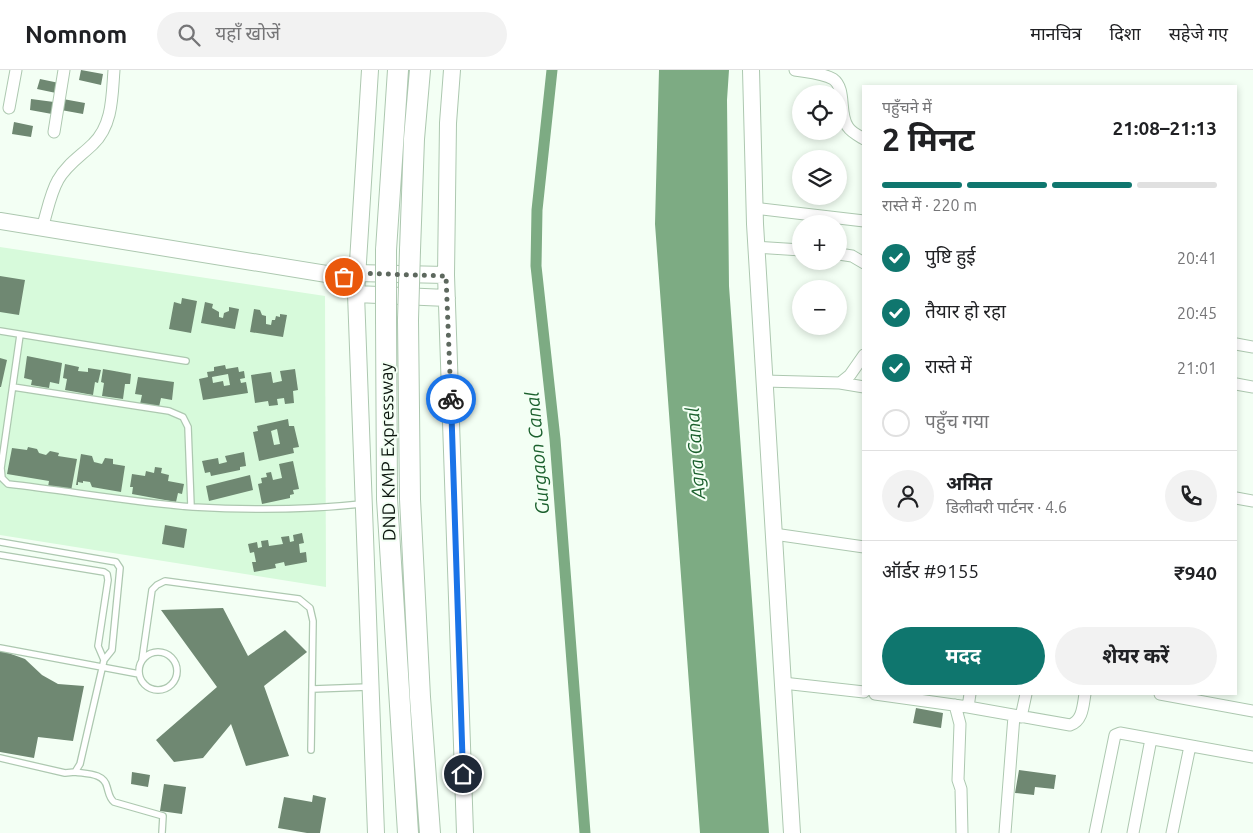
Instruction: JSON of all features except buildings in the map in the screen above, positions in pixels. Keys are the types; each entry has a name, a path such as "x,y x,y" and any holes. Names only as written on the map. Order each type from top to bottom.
{"highway":[{"name":"DND KMP Expressway","path":"398,70 386,250 387,499 408,833"},
{"name":"DND KMP Expressway","path":"420,70 414,139 408,320 410,499 420,697 430,833"}],"street":[{"path":"9,108 16,70"},
{"path":"54,132 64,70"},
{"path":"42,228 58,179 103,132 110,109 114,70"},
{"path":"370,70 350,275 356,294 376,833"},
{"path":"452,70 448,123 446,276 466,833"},
{"path":"751,70 756,246 792,833"},
{"path":"795,70 832,79 837,83 844,119 848,128 862,138"},
{"path":"754,208 862,221"},
{"path":"0,221 350,275 446,276"},
{"path":"756,246 792,249"},
{"path":"847,255 862,262"},
{"path":"356,294 447,298"},
{"path":"1237,344 1253,347"},
{"path":"840,383 850,375 862,358"},
{"path":"764,381 840,383 862,387"},
{"path":"1237,384 1253,387"},
{"path":"1237,498 1253,501"},
{"path":"774,534 862,547"},
{"path":"783,683 862,692"},
{"path":"891,695 924,697 955,705 1066,725 1074,724 1082,714 1085,695"},
{"path":"968,707 970,695"},
{"path":"1005,833 1018,717 1026,695"},
{"path":"1165,695 1253,711"},
{"path":"955,705 960,724 958,780 961,789 962,833"},
{"path":"1095,833 1115,735 1120,733 1151,738 1253,758"},
{"path":"1133,833 1151,738"},
{"path":"1172,833 1190,746"}],"lane":[{"path":"0,332 186,361"},
{"path":"20,335 1,468 2,478 8,484 192,506 226,508 328,507 364,504"},
{"path":"13,388 170,411 184,417 188,427 192,506"},
{"path":"0,542 113,560 120,568 112,650 104,660 80,764 75,772"},
{"path":"0,555 107,574 108,580 98,646 104,660"},
{"path":"142,660 152,652 167,654 176,666 177,673 170,686 155,690 148,688 142,683 138,669 142,660 150,600 156,584 165,581 176,582 299,598 310,608 313,621 311,750"},
{"path":"0,648 139,674"},
{"path":"313,689 372,687"},
{"path":"0,758 65,774 75,772 96,776 105,780 109,797 114,802 163,816 162,833"}],"shaded area":[{"path":"0,247 325,296 326,587 0,535"}],"water":[{"name":"Agra Canal","path":"659,70 729,70 727,100 729,286 769,833 700,833 655,224"}],"waterway":[{"name":"Gurgaon Canal","path":"552,70 537,210 536,266 555,439 585,833"}],"way so far":[{"path":"344,277 356,273 446,276 451,399"}],"route":[{"path":"451,399 463,774"}]}
